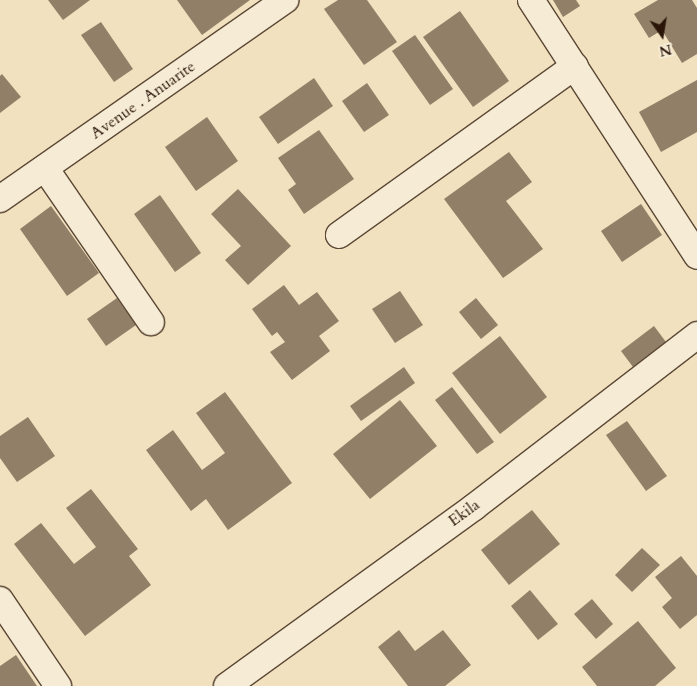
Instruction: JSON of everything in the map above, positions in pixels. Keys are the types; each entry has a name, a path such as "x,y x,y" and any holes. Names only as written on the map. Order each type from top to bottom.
{"street":[{"name":"Avenue . Anuarite","path":"0,199 285,0"},
{"path":"531,0 697,256"},
{"path":"339,235 574,66"},
{"path":"45,168 151,322"},
{"name":"Ekila","path":"227,686 474,507 697,335"},
{"path":"0,600 58,686"}],"building":[{"path":"48,0 90,0 63,20"},
{"path":"177,0 250,0 202,35"},
{"path":"338,0 367,0 397,42 364,65 324,9"},
{"path":"553,0 576,0 580,6 563,17"},
{"path":"658,0 692,0 697,8 697,54 682,63 662,30 649,38 634,14"},
{"path":"460,11 509,81 473,107 423,37"},
{"path":"101,22 133,69 114,82 81,35"},
{"path":"415,35 453,89 430,105 392,51"},
{"path":"2,74 21,97 0,113 0,76"},
{"path":"314,78 333,106 278,144 259,117"},
{"path":"697,80 697,132 661,152 639,112"},
{"path":"367,83 389,115 364,132 342,101"},
{"path":"207,117 238,161 196,191 165,147"},
{"path":"319,130 354,179 304,214 288,190 296,184 278,158"},
{"path":"509,152 532,182 506,201 543,249 503,278 444,199"},
{"path":"238,189 291,246 248,285 225,260 241,246 211,214"},
{"path":"160,195 201,253 175,272 134,214"},
{"path":"641,204 662,235 622,262 601,231"},
{"path":"51,206 99,273 67,296 20,229"},
{"path":"284,285 299,305 317,292 339,321 319,336 330,351 292,380 270,352 285,342 277,332 272,336 252,309"},
{"path":"400,291 423,325 395,343 372,309"},
{"path":"117,298 136,325 106,346 87,319"},
{"path":"476,298 498,325 481,339 459,312"},
{"path":"654,326 666,342 633,367 621,351"},
{"path":"500,336 547,397 500,434 452,373"},
{"path":"404,367 415,383 361,421 350,406"},
{"path":"452,387 494,442 477,454 435,400"},
{"path":"225,392 292,483 228,530 206,499 191,511 146,450 173,430 202,470 225,453 196,413"},
{"path":"400,400 437,446 370,499 333,454"},
{"path":"28,417 55,456 17,482 0,458 0,436"},
{"path":"627,421 667,476 646,491 606,435"},
{"path":"91,489 138,549 129,556 151,585 85,636 14,544 41,523 74,564 96,547 66,508"},
{"path":"532,510 560,544 509,585 481,550"},
{"path":"642,548 660,565 632,592 615,575"},
{"path":"681,556 697,576 697,615 680,629 662,607 672,598 655,577"},
{"path":"530,590 558,624 538,640 511,606"},
{"path":"592,599 613,624 596,639 574,614"},
{"path":"638,621 676,668 655,686 597,686 582,667"},
{"path":"399,630 415,651 443,630 471,665 445,686 408,686 378,647"},
{"path":"16,655 37,686 0,686 0,666"}]}
